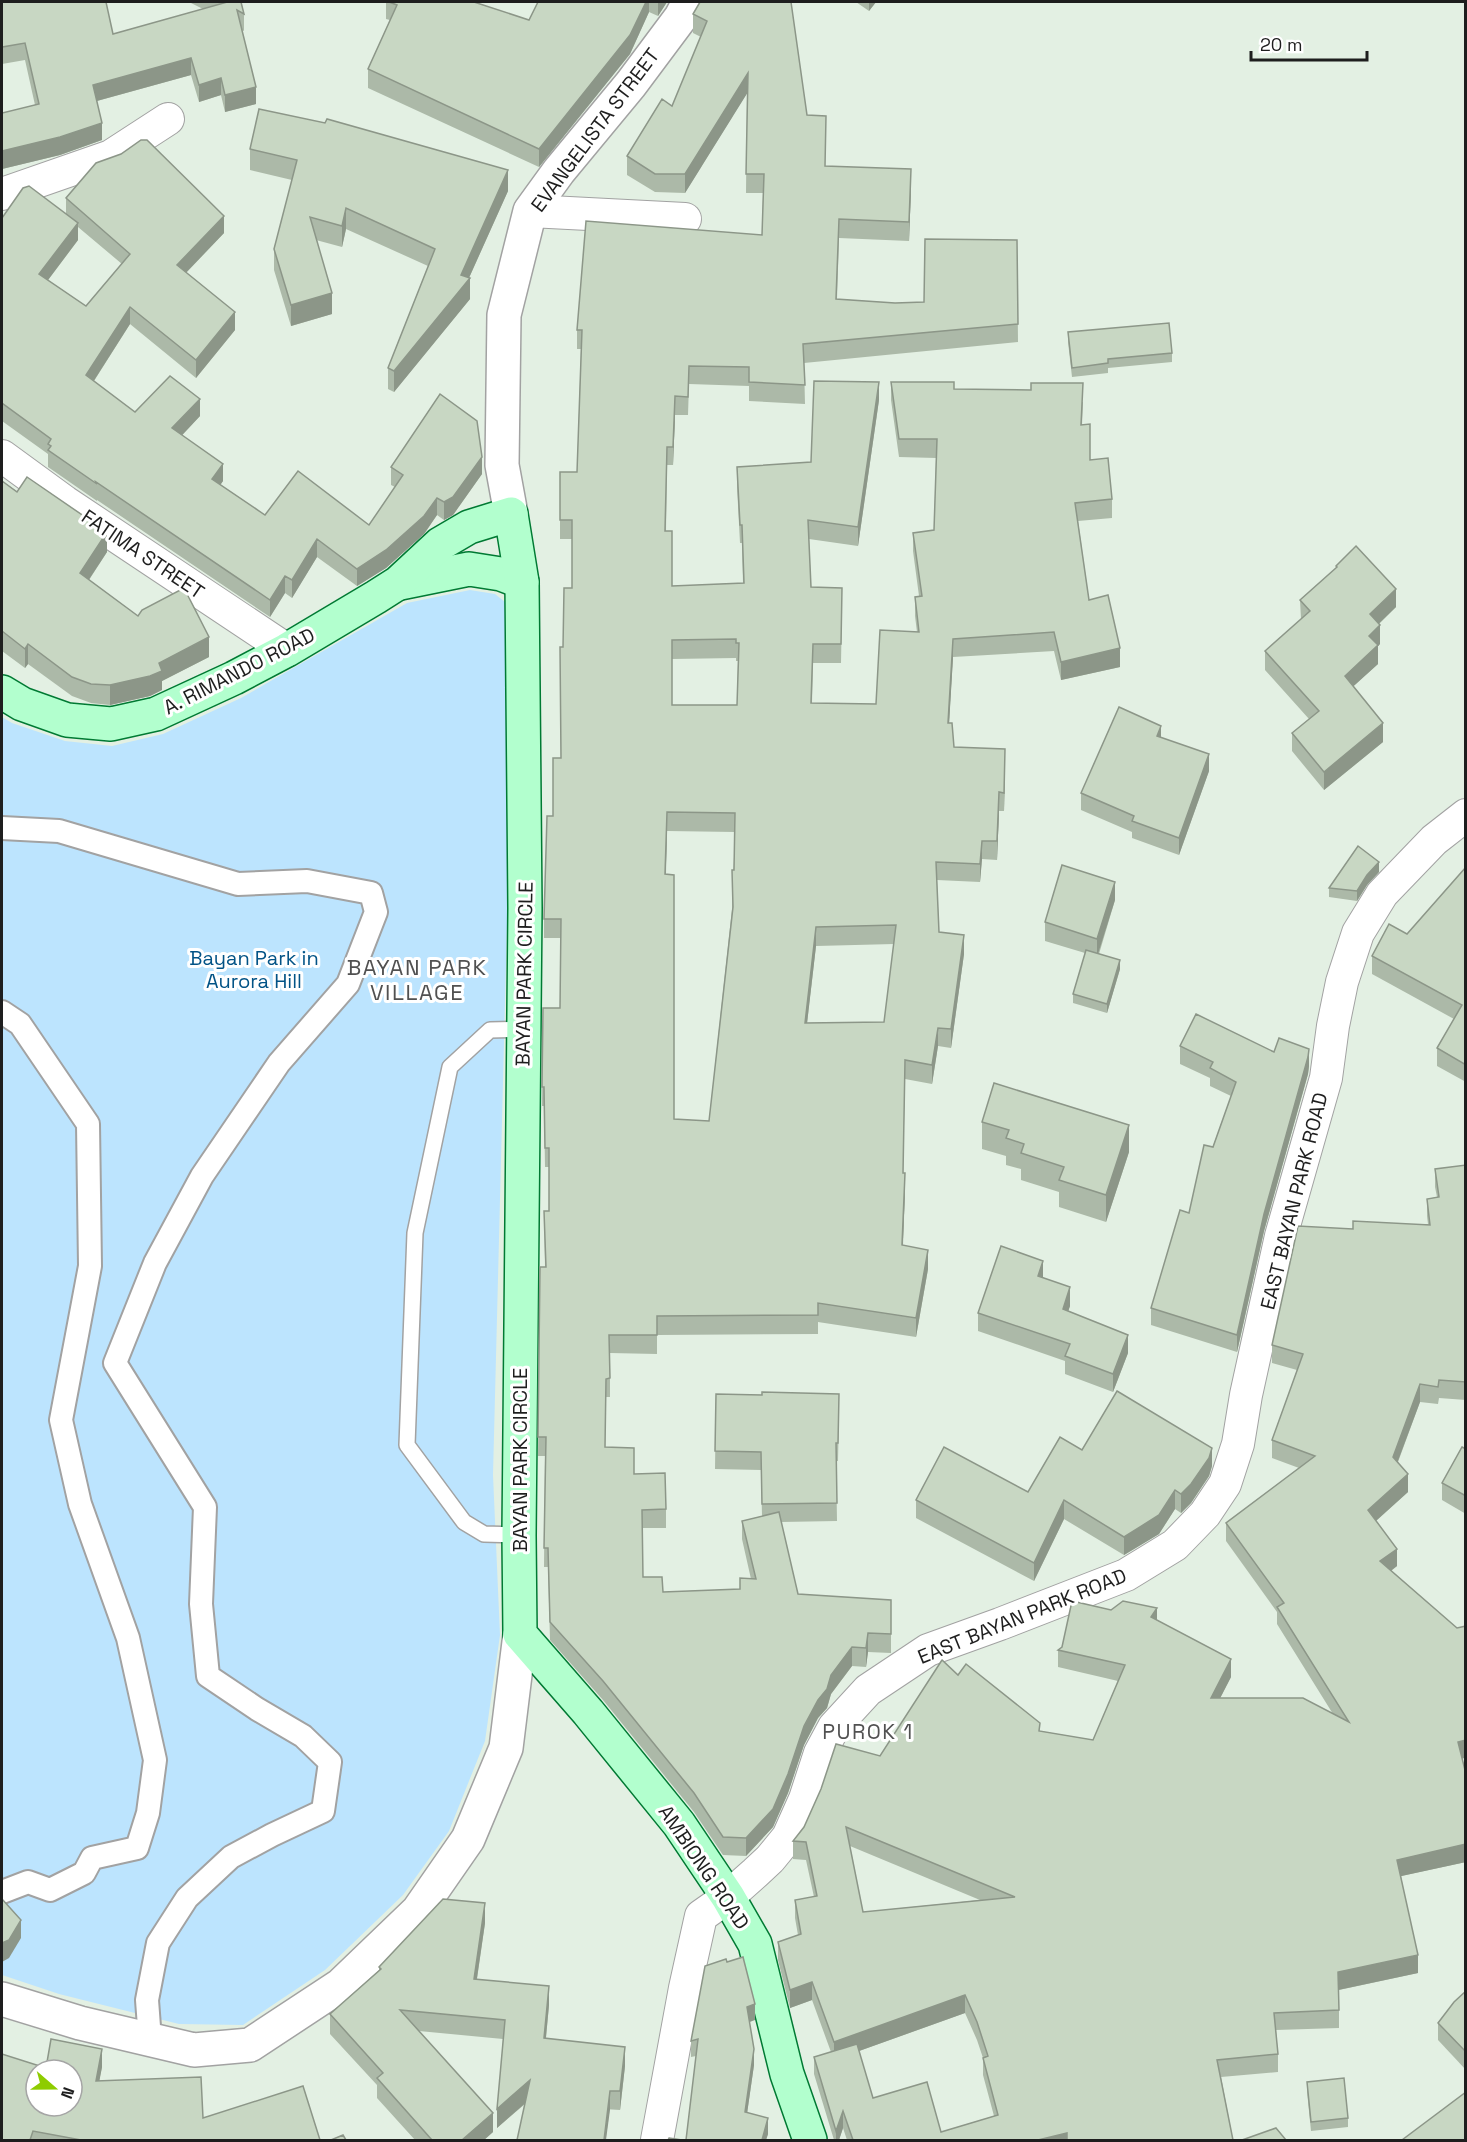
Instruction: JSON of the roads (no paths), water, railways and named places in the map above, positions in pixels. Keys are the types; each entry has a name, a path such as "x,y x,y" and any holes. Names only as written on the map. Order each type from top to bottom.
{"main road":[{"name":"BAYAN PARK CIRCLE","path":"511,514 522,582 525,909 520,1634"},
{"name":"A. RIMANDO ROAD","path":"2,692 22,704 67,720 111,724 156,714 234,678 287,650 398,583 440,543 469,527 511,514"},
{"name":"A. RIMANDO ROAD","path":"398,583 468,569 501,574 522,582"},
{"name":"AMBIONG ROAD","path":"520,1634 588,1712 678,1824 728,1897 755,1944 787,2074 810,2140"}],"street":[{"name":"EVANGELISTA STREET","path":"511,514 502,465 504,315 530,211 559,171 631,84 681,17 689,2"},
{"path":"2,194 111,156 168,118"},
{"path":"530,211 685,219"},
{"name":"FATIMA STREET","path":"2,456 64,502 287,650"},
{"name":"EAST BAYAN PARK ROAD","path":"657,2140 685,1988 701,1916 728,1897 770,1859 788,1837 805,1799 820,1753 834,1727 868,1690 928,1650 1126,1575 1175,1545 1205,1514 1225,1484 1238,1444 1246,1395 1281,1236 1326,1078 1340,993 1358,933 1382,894 1434,840 1466,815"},
{"path":"2,828 59,831 238,884 307,881 371,893 376,912 348,984 279,1064 202,1176 155,1263 114,1363 205,1507 201,1604 208,1676 303,1736 330,1762 323,1811 272,1834 231,1857 187,1898 181,1907 158,1943 147,2000 150,2040"},
{"path":"2,1012 20,1024 88,1124 90,1266 61,1419 80,1504 128,1638 155,1760 148,1813 137,1848 92,1858 84,1873 50,1890 28,1882 2,1892"},
{"name":"BAYAN PARK CIRCLE","path":"2,1999 80,2023 194,2050 250,2045 341,1985 418,1911 468,1839 506,1748 520,1634"}],"lane":[{"path":"519,1535 484,1534 464,1522 407,1446 415,1233 450,1067 490,1030 523,1029"}],"district":[{"name":"BAYAN PARK VILLAGE","path":"417,980"},
{"name":"PUROK 1","path":"868,1731"}],"park label":[{"name":"Bayan Park in Aurora Hill","path":"254,970"}]}
